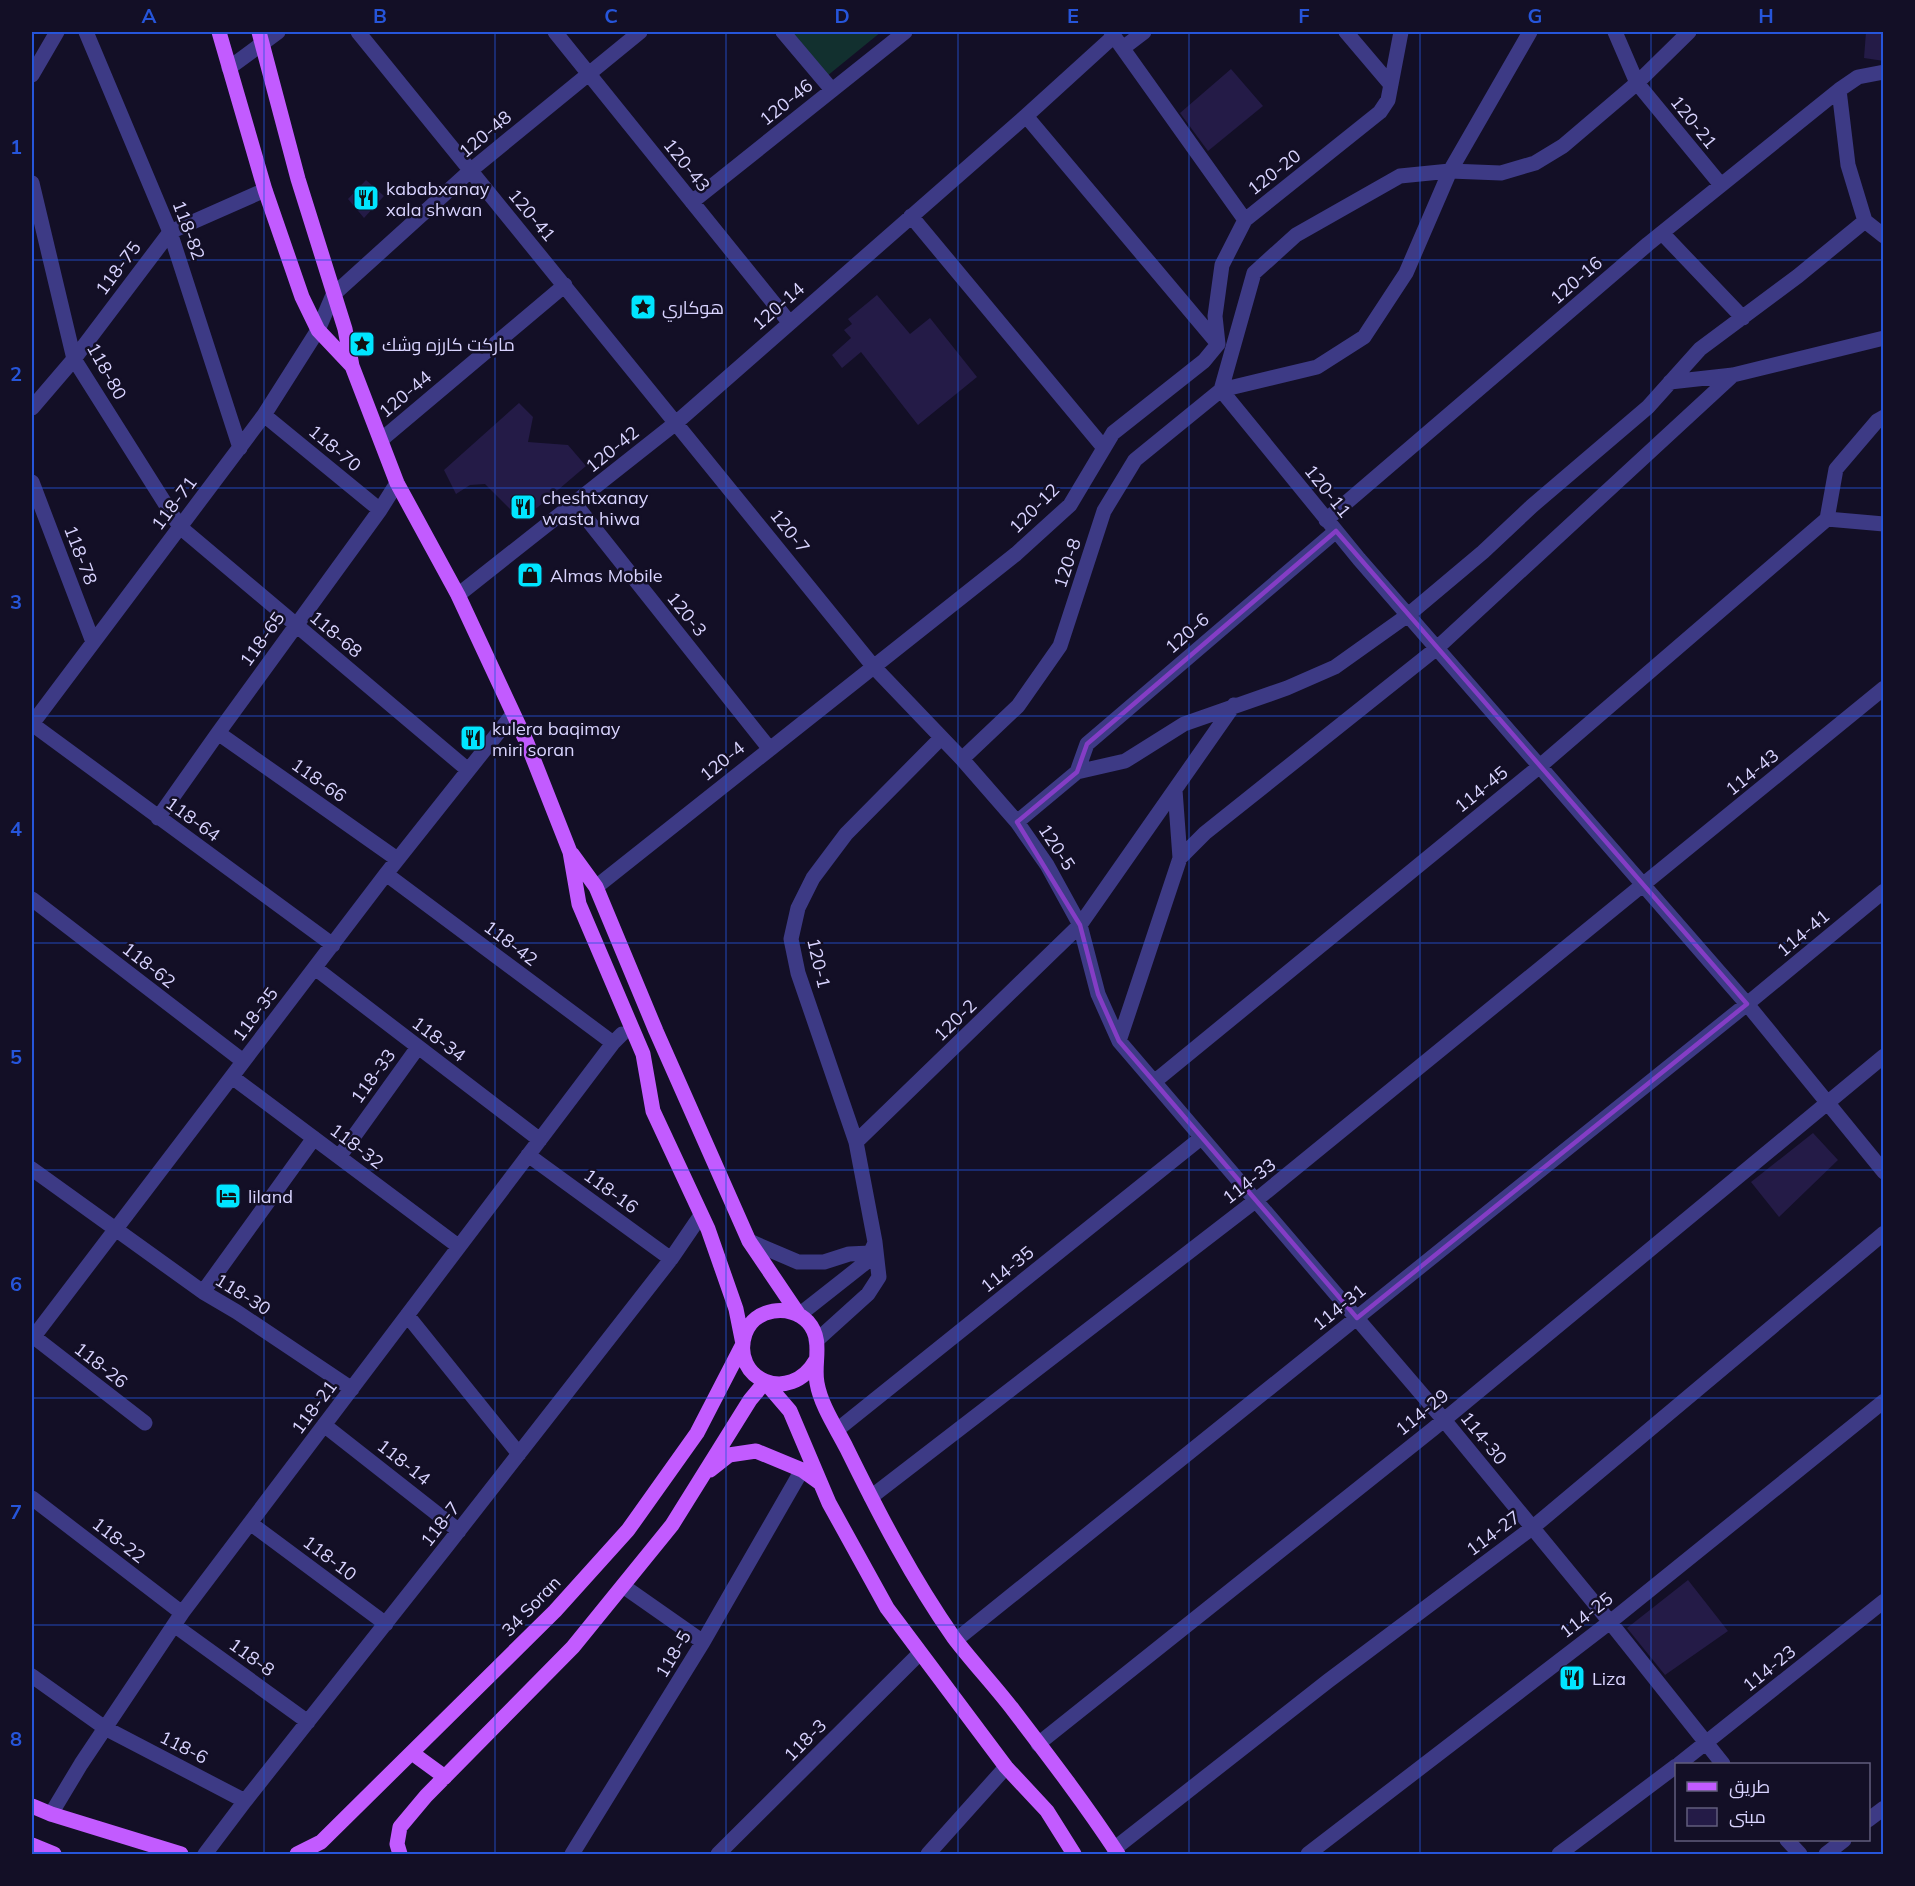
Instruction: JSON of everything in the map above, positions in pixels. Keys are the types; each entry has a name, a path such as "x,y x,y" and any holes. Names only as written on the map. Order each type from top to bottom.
{"main road":[{"path":"219,32 265,190 302,297 318,330 352,366"},
{"path":"261,38 298,179 345,329 352,366 397,483 458,595 527,743 570,852 579,904 643,1054 653,1111 701,1215 735,1309 748,1366 790,1411 829,1503 887,1608 1006,1767 1047,1811 1074,1854"},
{"path":"570,852 596,887 750,1241 799,1315"},
{"path":"648,1082 675,1073"},
{"path":"743,1344 752,1322 774,1310 787,1310 799,1315 809,1323 816,1341 817,1384 871,1497 921,1588 956,1640 1038,1744 1116,1852"},
{"name":"34 Soran","path":"297,1854 321,1842 412,1753 555,1611 628,1530 697,1433 743,1344"},
{"path":"765,1382 789,1384 800,1379 809,1371 816,1360"},
{"path":"400,1854 397,1844 400,1827 445,1777 573,1647 672,1525 750,1400 765,1382"},
{"path":"703,1475 729,1455 756,1451 802,1470 821,1485"},
{"path":"412,1753 445,1777"},
{"path":"32,1806 181,1854"},
{"path":"32,1845 54,1854"}],"street":[{"path":"32,75 57,32"},
{"name":"118-82","path":"86,32 170,232 240,448"},
{"path":"229,68 261,38 278,32"},
{"name":"120-41","path":"358,32 677,422"},
{"name":"120-43","path":"555,32 789,322"},
{"name":"120-48","path":"333,295 470,171 640,32"},
{"path":"783,32 832,90"},
{"name":"120-46","path":"692,202 905,32"},
{"name":"120-14","path":"458,595 677,422 1116,38 1144,32"},
{"path":"1346,32 1391,85"},
{"name":"120-20","path":"1218,344 1215,316 1222,265 1245,220 1380,112 1388,100 1401,32"},
{"path":"1530,32 1450,171 1406,273 1364,337 1317,367 1221,390 1254,273 1296,235 1400,176 1450,171 1501,173 1535,163 1563,146 1637,83 1689,32"},
{"name":"120-21","path":"1616,32 1637,83 1721,185"},
{"path":"1116,38 1245,220"},
{"name":"120-16","path":"1331,526 1662,233 1839,90 1858,77 1884,72"},
{"path":"1839,90 1848,165 1865,221 1884,236"},
{"path":"1026,116 1218,344"},
{"name":"118-80","path":"32,183 74,359 180,527"},
{"name":"118-75","path":"32,408 74,359 170,232 265,190"},
{"path":"911,216 1104,448"},
{"path":"1017,822 1077,772 1125,761 1184,724 1287,688 1335,667 1408,615 1483,552 1532,506 1648,407 1700,349 1798,276 1865,221"},
{"path":"1662,233 1743,318"},
{"name":"120-44","path":"381,440 565,285"},
{"name":"118-71","path":"32,724 264,415 318,330 333,295"},
{"path":"1670,382 1733,375 1884,338"},
{"name":"120-12","path":"873,666 1016,554 1070,505 1113,433 1204,361 1218,344"},
{"path":"1180,858 1205,833 1437,648 1733,375"},
{"name":"120-11","path":"1221,390 1331,526 1747,1004 1884,1172"},
{"name":"120-8","path":"962,759 1018,706 1060,646 1104,511 1135,460 1221,390"},
{"name":"118-70","path":"264,415 380,510"},
{"path":"1884,417 1877,421 1836,469 1827,519 1884,524"},
{"name":"120-42","path":"458,595 677,422"},
{"name":"120-7","path":"677,422 873,666"},
{"name":"118-78","path":"32,482 93,642"},
{"name":"118-65","path":"158,818 380,510 397,483"},
{"name":"120-3","path":"575,504 769,748"},
{"name":"114-45","path":"1154,1082 1540,766 1827,519"},
{"name":"120-6","path":"1077,772 1087,744 1331,526"},
{"name":"118-68","path":"180,527 468,770"},
{"name":"120-5","path":"873,666 962,759 1017,822 1047,865 1080,925 1098,994 1119,1041 1154,1082"},
{"name":"120-4","path":"596,887 873,666"},
{"name":"114-43","path":"1644,885 1884,688"},
{"name":"120-2","path":"856,1142 1080,925 1234,705"},
{"name":"118-35","path":"32,1338 61,1303 114,1229 386,874 513,714"},
{"name":"118-64","path":"32,724 333,945"},
{"name":"118-66","path":"218,733 397,860"},
{"name":"120-1","path":"816,1341 868,1294 879,1277 856,1142 798,973 791,939 798,908 813,878 846,834 942,738"},
{"path":"1119,1041 1180,858 1175,790"},
{"name":"118-42","path":"386,874 617,1039"},
{"name":"114-33","path":"871,1497 1255,1201 1644,885"},
{"name":"114-41","path":"1747,1004 1884,891"},
{"name":"118-62","path":"32,899 243,1061"},
{"name":"118-34","path":"315,968 540,1140"},
{"name":"114-31","path":"956,1640 1747,1004"},
{"name":"118-21","path":"51,1814 81,1764 178,1619 458,1246 617,1039"},
{"name":"118-33","path":"339,1157 418,1047"},
{"name":"114-29","path":"1038,1744 1444,1420 1884,1056"},
{"name":"118-32","path":"232,1077 458,1246"},
{"name":"114-30","path":"1154,1082 1444,1420 1722,1763"},
{"path":"203,1292 314,1138"},
{"name":"114-35","path":"837,1430 1201,1138"},
{"name":"118-16","path":"528,1155 671,1259"},
{"name":"118-30","path":"32,1169 203,1292 352,1389"},
{"name":"118-7","path":"205,1854 245,1800 386,1624 671,1259 701,1215"},
{"name":"114-27","path":"1116,1852 1328,1681 1533,1528 1884,1233"},
{"path":"750,1241 798,1262 824,1262 873,1247"},
{"path":"799,1315 866,1263 873,1247"},
{"path":"407,1315 519,1454"},
{"name":"118-26","path":"32,1338 145,1423"},
{"name":"114-25","path":"1308,1854 1610,1622 1884,1401"},
{"name":"118-14","path":"324,1425 459,1531"},
{"name":"118-5","path":"572,1854 703,1642 802,1470"},
{"name":"118-22","path":"32,1498 178,1619"},
{"name":"118-10","path":"250,1523 386,1624"},
{"path":"623,1586 703,1642"},
{"name":"114-23","path":"1681,1763 1884,1601"},
{"name":"118-8","path":"178,1619 308,1722"},
{"name":"118-3","path":"718,1854 920,1653"},
{"name":"118-6","path":"32,1676 105,1728 245,1800"},
{"path":"928,1854 1006,1767"},
{"name":"114-23","path":"1559,1854 1675,1767"},
{"path":"1870,1819 1884,1808"},
{"path":"1789,1841 1800,1854"},
{"path":"1826,1854 1842,1841"}],"highlighted area":[{"path":"1336,531 1747,1004 1357,1318 1119,1041 1098,994 1080,925 1017,822 1077,772 1087,744"}],"green space":[{"path":"790,32 881,32 827,76"}],"building":[{"path":"1866,32 1884,32 1884,61 1864,58"},
{"path":"1231,69 1263,106 1208,151 1180,113"},
{"name":"kababxanay xala shwan","path":"366,180 384,196 364,218 348,199"},
{"path":"877,295 910,334 930,318 977,377 918,425 861,352 842,368 832,355 851,338 844,330 852,324 848,319"},
{"path":"519,403 533,417 528,442 568,445 586,466 538,507 520,519 485,484 470,485 456,494 444,470"},
{"path":"1813,1133 1838,1160 1779,1217 1751,1182"},
{"path":"1688,1580 1728,1631 1665,1675 1627,1628"}],"place":[{"name":"kababxanay xala shwan","path":"366,198"},
{"name":"هوكاري","path":"643,307"},
{"name":"ماركت كارزه وشك","path":"362,344"},
{"name":"cheshtxanay wasta hiwa","path":"523,507"},
{"name":"Almas Mobile","path":"530,575"},
{"name":"kulera baqimay miri soran","path":"473,738"},
{"name":"liland","path":"228,1196"},
{"name":"Liza","path":"1572,1678"}]}
